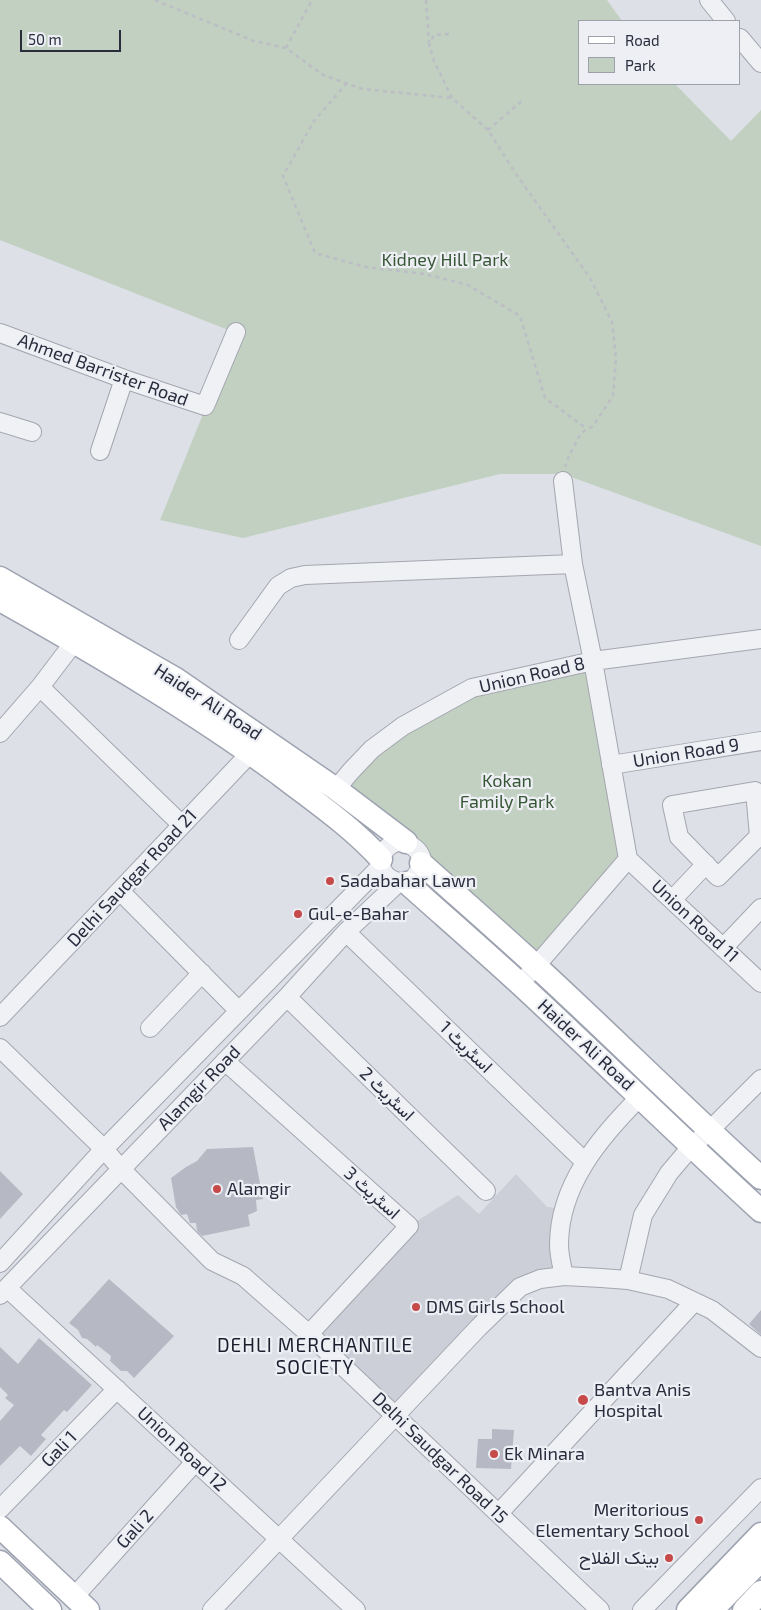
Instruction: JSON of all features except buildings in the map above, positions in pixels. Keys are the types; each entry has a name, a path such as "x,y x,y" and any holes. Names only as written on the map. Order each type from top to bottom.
{"main road":[{"name":"Haider Ali Road","path":"0,578 81,634"},
{"name":"Haider Ali Road","path":"0,600 81,634 176,679 257,746 363,839 381,862"},
{"name":"Haider Ali Road","path":"257,746 336,789 406,842"},
{"name":"Haider Ali Road","path":"421,863 537,967 761,1178"},
{"name":"Haider Ali Road","path":"403,883 519,983 761,1211"},
{"path":"0,1527 81,1603"},
{"path":"688,1610 761,1534"},
{"path":"712,1610 761,1560"},
{"path":"0,1562 50,1610"},
{"path":"744,1610 761,1592"}],"street":[{"path":"709,0 725,20"},
{"path":"741,39 761,63"},
{"name":"Ahmed Barrister Road","path":"0,333 124,379 205,406 236,332"},
{"path":"100,451 124,379"},
{"path":"0,422 32,432"},
{"path":"519,983 537,967 628,859 593,661 573,564 563,481"},
{"path":"239,640 278,586 291,578 305,575 573,564"},
{"path":"3,726 40,687 81,634"},
{"name":"Union Road 8","path":"336,789 372,749 395,732 472,688 593,661 761,639"},
{"path":"40,687 182,825"},
{"name":"Union Road 9","path":"611,765 761,741"},
{"name":"Delhi Saudgar Road 21","path":"0,1017 257,746"},
{"path":"755,791 759,836 718,877 706,864 678,837 672,805 755,791"},
{"path":"397,842 406,842 413,845 421,856 420,870 416,876 403,883 388,878 381,862 383,852 391,844 397,842"},
{"name":"Union Road 11","path":"628,859 761,983"},
{"name":"Alamgir Road","path":"0,1263 104,1149 240,1011 381,862"},
{"path":"672,900 706,864"},
{"name":"Alamgir Road","path":"4,1291 287,997 346,932 403,883"},
{"path":"120,891 240,1011"},
{"path":"723,948 761,908"},
{"name":"اسٹریٹ 1","path":"346,932 585,1162"},
{"path":"150,1028 202,973"},
{"name":"اسٹریٹ 2","path":"287,997 486,1191"},
{"name":"Delhi Saudgar Road 15","path":"0,1048 104,1149 122,1170 212,1261 243,1276 309,1334 600,1610"},
{"name":"اسٹریٹ 3","path":"225,1061 409,1226 309,1334"},
{"path":"628,1280 643,1215 669,1174 691,1147 761,1079"},
{"path":"564,1276 559,1247 564,1209 585,1162 611,1126 640,1096"},
{"path":"212,1610 478,1328 520,1287 540,1279 564,1276 628,1280 668,1289 712,1310 761,1348"},
{"name":"Union Road 12","path":"4,1291 117,1389 356,1610"},
{"path":"499,1513 694,1302"},
{"name":"Gali 1","path":"0,1508 117,1389"},
{"name":"Gali 2","path":"81,1603 195,1462"},
{"path":"642,1610 761,1488"}],"path":[{"path":"155,0 254,41 286,48 323,74 363,89 452,98"},
{"path":"286,48 312,0"},
{"path":"426,0 430,44 434,61 452,98 488,130 516,174 590,278 612,322 616,358 612,396 593,426 581,433 568,456 563,481"},
{"path":"430,44 434,34 449,34"},
{"path":"347,83 314,121 283,176 315,253 366,267 425,274 468,285 520,316 545,398 587,429"},
{"path":"488,130 523,100"}],"shaded area":[{"name":"DMS Girls School","path":"516,1174 547,1207 564,1209 564,1276 540,1279 396,1415 309,1334 409,1226 458,1195 479,1214"}],"green space":[{"name":"Kidney Hill Park","path":"0,0 607,0 621,20 578,20 578,85 676,85 731,141 761,110 761,546 563,474 500,474 243,538 160,520 236,333 0,240"},
{"name":"Kokan Family Park","path":"593,661 628,859 537,967 336,789 372,749 472,688"}],"place":[{"name":"Sadabahar Lawn","path":"330,881"},
{"name":"Gul-e-Bahar","path":"298,914"},
{"name":"Alamgir","path":"217,1189"},
{"name":"DMS Girls School","path":"416,1307"},
{"name":"Bantva Anis Hospital","path":"583,1400"},
{"name":"Ek Minara","path":"494,1454"},
{"name":"Meritorious Elementary School","path":"699,1520"},
{"name":"بینک الفلاح","path":"669,1558"}],"district":[{"name":"DEHLI MERCHANTILE SOCIETY","path":"315,1357"}]}
